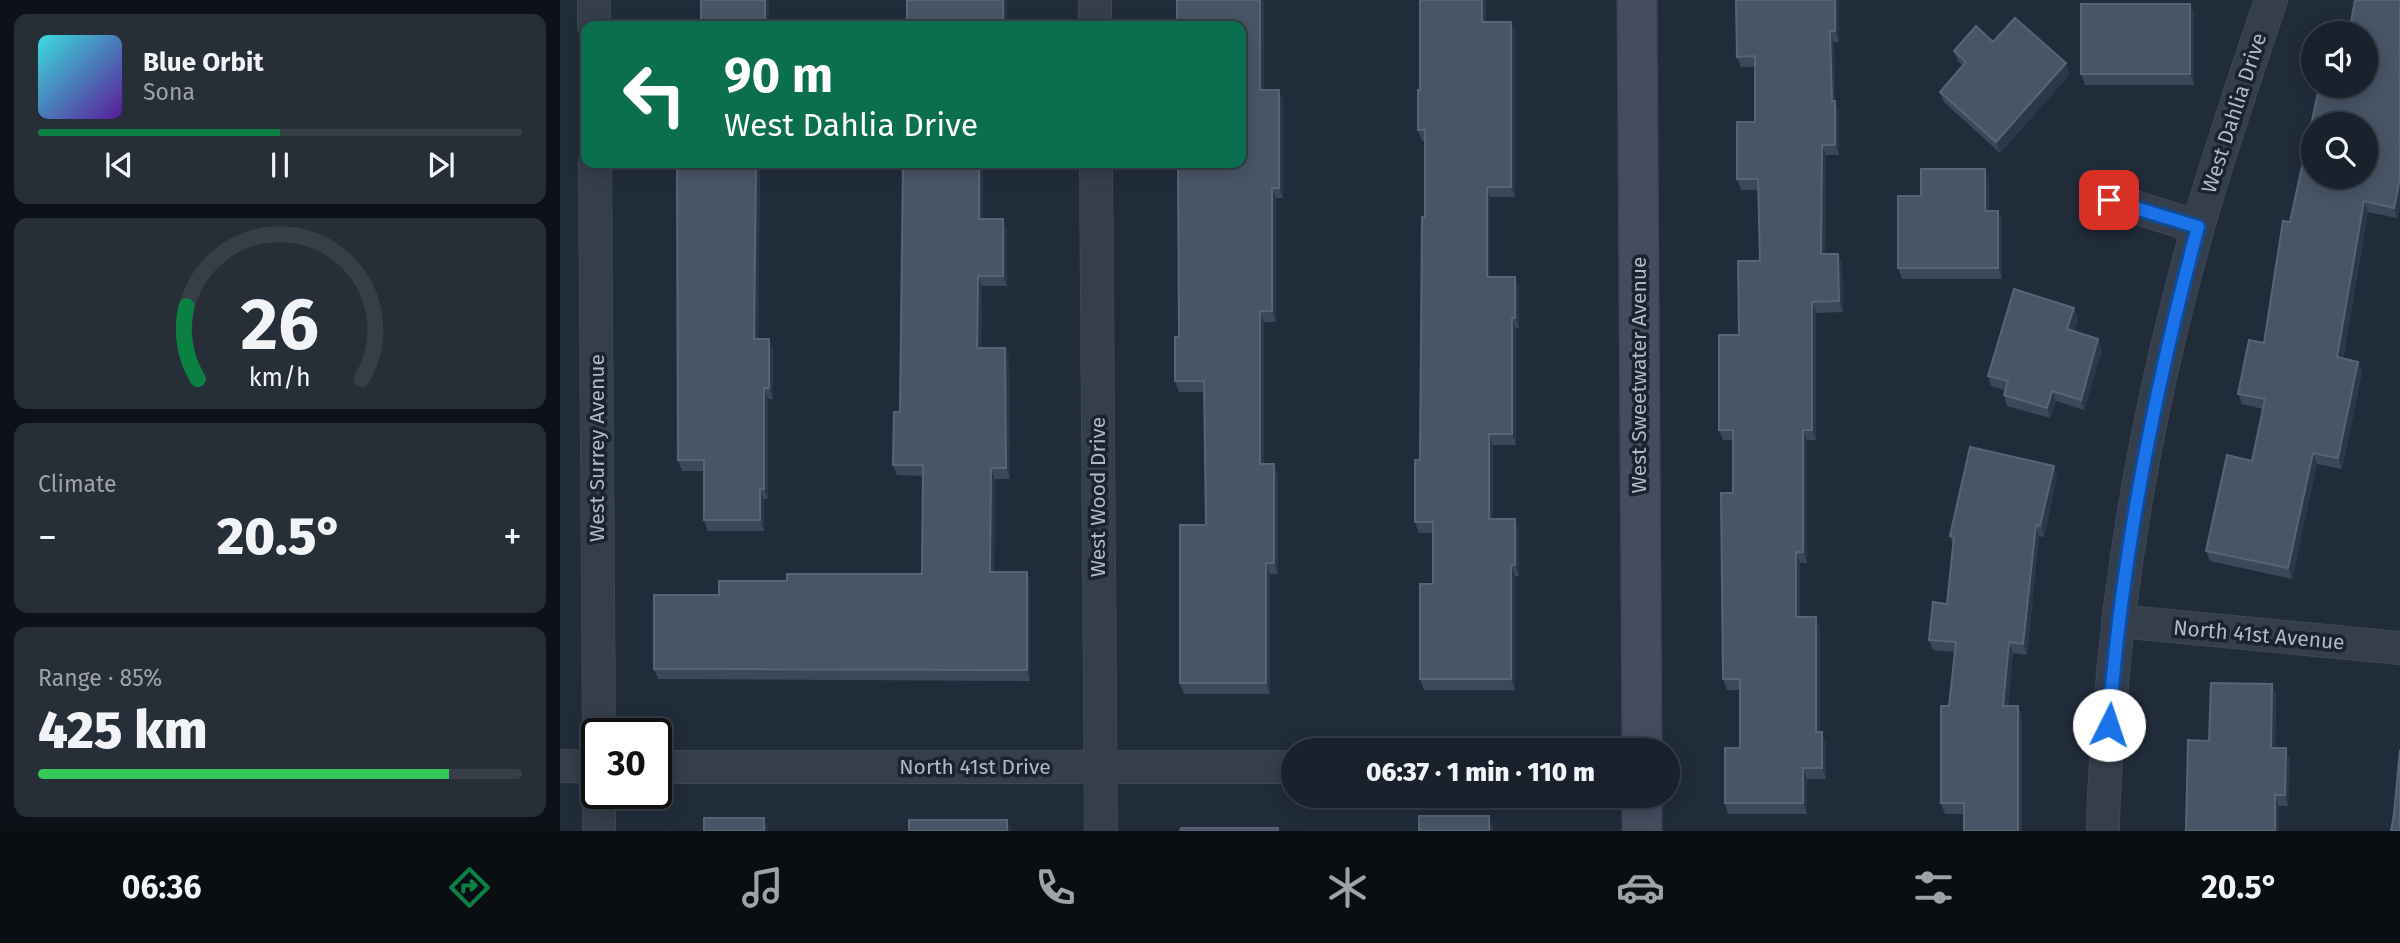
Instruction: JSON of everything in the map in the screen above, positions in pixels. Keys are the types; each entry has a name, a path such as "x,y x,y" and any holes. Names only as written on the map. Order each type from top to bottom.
{"street":[{"path":"594,0 594,21"},
{"path":"1095,0 1095,21"},
{"name":"West Sweetwater Avenue","path":"1637,0 1642,738"},
{"name":"West Dahlia Drive","path":"2103,831 2118,621 2142,467 2172,326 2198,227 2271,0"},
{"name":"West Surrey Avenue","path":"595,168 599,718"},
{"name":"West Wood Drive","path":"1096,168 1101,831"},
{"path":"2109,200 2198,227"},
{"name":"North 41st Avenue","path":"2118,621 2400,648"},
{"path":"560,766 581,767"},
{"name":"North 41st Drive","path":"672,767 1281,767"},
{"path":"1642,808 1642,831"},
{"path":"599,809 599,831"}],"building":[{"path":"701,0 765,0 765,21 701,21"},
{"path":"907,0 1003,0 1003,21 907,21"},
{"path":"1177,0 1260,0 1260,90 1279,90 1279,188 1272,188 1272,311 1260,311 1260,464 1274,464 1274,563 1266,563 1266,683 1180,683 1180,525 1206,525 1204,381 1175,381 1175,337 1179,337 1178,168 1246,168 1246,21 1177,21"},
{"path":"1420,0 1482,0 1482,22 1511,22 1511,187 1487,187 1487,277 1515,277 1515,318 1512,318 1512,434 1489,434 1489,519 1515,519 1515,565 1511,565 1511,679 1420,679 1420,584 1433,584 1433,522 1415,522 1415,460 1420,460 1422,217 1425,217 1425,130 1418,130"},
{"path":"1736,0 1835,0 1835,31 1830,31 1835,145 1822,145 1821,254 1838,254 1839,301 1812,302 1812,430 1803,430 1803,552 1796,552 1796,617 1816,617 1816,732 1822,732 1822,768 1803,768 1803,803 1725,803 1725,748 1740,748 1740,679 1723,679 1721,493 1733,493 1733,430 1719,430 1719,335 1739,335 1738,261 1760,261 1758,179 1737,179 1737,122 1755,122 1755,56 1737,57"},
{"path":"2355,0 2400,0 2400,177 2394,208 2364,201 2337,357 2358,362 2338,458 2313,453 2288,568 2206,551 2227,455 2252,461 2265,399 2238,394 2249,340 2264,343 2283,221 2290,222 2301,171 2301,189 2378,189 2378,112 2314,112 2317,98 2378,98 2378,21 2351,21"},
{"path":"2081,4 2190,4 2190,74 2081,74"},
{"path":"2015,18 2066,63 1996,142 1940,92 1966,62 1954,51 1976,26 1993,42"},
{"path":"677,168 756,168 754,339 769,339 769,388 764,388 764,489 760,489 760,520 704,520 704,460 678,460"},
{"path":"903,168 979,168 979,219 1003,219 1003,276 978,276 977,348 1005,348 1006,468 991,468 990,572 1027,572 1027,670 654,669 654,595 719,595 719,581 787,581 787,574 922,574 923,465 893,465 894,412 900,412"},
{"path":"1921,169 1985,169 1985,211 1998,211 1998,268 1898,268 1898,196 1921,196"},
{"path":"2014,289 2074,308 2067,329 2098,339 2081,400 2052,391 2047,408 2004,395 2008,381 1988,376"},
{"path":"1970,447 2054,466 2040,526 2036,525 2023,644 2009,642 2003,706 2018,706 2018,831 1964,831 1964,803 1941,803 1941,706 1949,706 1956,642 1929,640 1933,602 1947,604 1954,537 1950,536"},
{"path":"2211,683 2272,684 2271,748 2286,748 2285,795 2275,795 2275,831 2186,831 2188,740 2209,741"},
{"path":"2400,750 2400,831 2391,831 2394,814"},
{"path":"1419,816 1489,816 1489,831 1419,831"},
{"path":"704,818 764,818 764,831 704,831"},
{"path":"909,820 1007,820 1007,831 909,831"},
{"path":"1181,828 1278,828 1278,831 1180,831"}],"route":[{"path":"2109,200 2198,227 2172,326 2134,510 2118,621 2109,725"}]}
